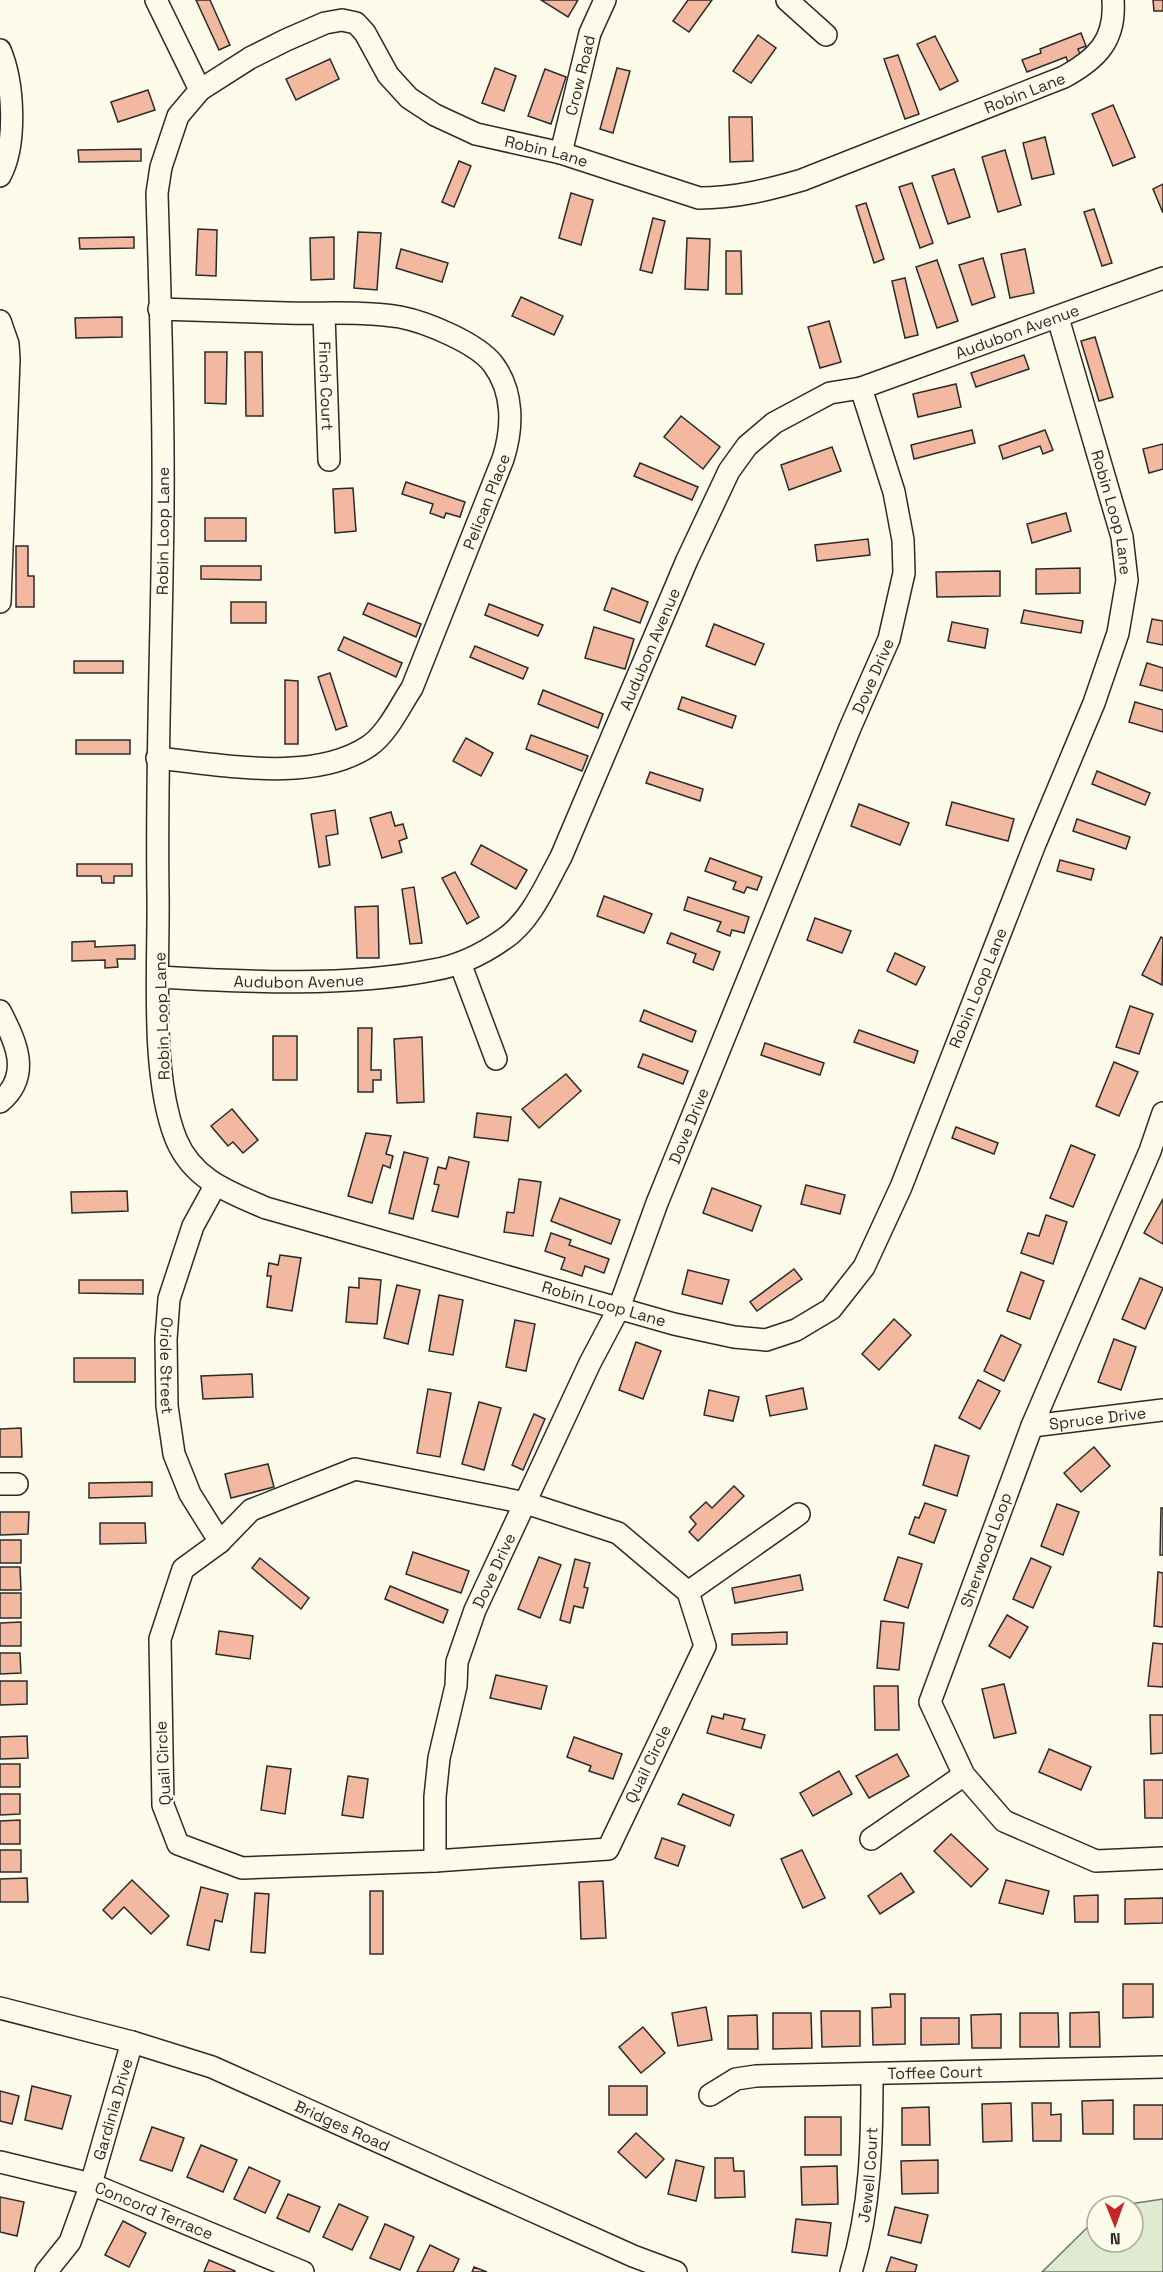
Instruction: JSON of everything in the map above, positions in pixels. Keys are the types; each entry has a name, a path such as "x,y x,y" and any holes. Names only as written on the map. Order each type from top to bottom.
{"street":[{"path":"156,0 200,90"},
{"name":"Crow Road","path":"561,153 590,33 604,0"},
{"path":"787,0 826,35"},
{"name":"Robin Lane","path":"159,309 157,193 161,167 178,116 200,90 250,58 325,23 342,20 356,23 388,75 409,98 435,115 476,134 561,153 699,198 720,198 759,192 802,180 879,148 1026,94 1084,67 1098,54 1112,28 1113,0"},
{"path":"0,50 8,78 10,100 10,152 0,176"},
{"name":"Audubon Avenue","path":"159,977 311,980 385,977 435,970 460,963 505,938 519,926 553,872 580,815 687,560 729,471 747,446 774,423 830,393 861,388 1163,278"},
{"name":"Pelican Place","path":"158,758 283,768 317,765 339,760 369,746 392,720 412,687 482,516 510,434 511,413 505,390 493,363 463,341 430,325 400,317 159,309"},
{"name":"Robin Loop Lane","path":"159,309 163,499 158,758 159,1028 167,1115 177,1143 191,1166 215,1186 266,1208 674,1324 734,1337 766,1340 796,1330 831,1309 864,1267 901,1187 1026,866 1094,703 1118,633 1127,580 1122,537 1058,318"},
{"name":"Finch Court","path":"324,314 329,460"},
{"path":"0,321 8,344 9,359 3,420 0,602"},
{"name":"Dove Drive","path":"435,1860 435,1797 440,1758 456,1686 457,1662 475,1610 590,1363 619,1308 654,1210 850,728 890,639 904,573 903,540 894,492 861,388"},
{"path":"460,963 496,1059"},
{"path":"0,1011 18,1049 20,1067 13,1089 0,1102"},
{"name":"Sherwood Loop","path":"1163,1113 1156,1154 1032,1426 930,1702 964,1775 1004,1821 1096,1861 1163,1858"},
{"name":"Oriole Street","path":"215,1186 193,1226 169,1299 166,1339 166,1406 178,1464 190,1494 220,1542"},
{"name":"Spruce Drive","path":"1032,1426 1163,1410"},
{"name":"Quail Circle","path":"355,1469 526,1503 618,1533 688,1592 705,1646 608,1848 435,1860 242,1868 178,1844 163,1805 159,1639 183,1569 220,1542 251,1510 355,1469"},
{"path":"688,1592 799,1514"},
{"path":"871,1839 964,1775"},
{"name":"Bridges Road","path":"0,2008 132,2042 212,2067 623,2251 676,2272"},
{"name":"Gardinia Drive","path":"46,2272 70,2242 91,2184 132,2042"},
{"name":"Toffee Court","path":"710,2095 735,2079 756,2076 1163,2067"},
{"name":"Jewell Court","path":"851,2272 864,2222 871,2174 873,2074"},
{"name":"Concord Terrace","path":"0,2162 91,2184 277,2267 303,2272"}],"green space":[{"path":"1163,2199 1163,2272 1042,2272 1085,2230 1085,2254 1145,2254 1145,2202"}],"building":[{"path":"196,0 210,0 230,45 219,50"},
{"path":"541,0 578,0 568,17"},
{"path":"688,0 712,0 689,32 673,21"},
{"path":"1153,0 1163,0 1163,11 1154,11"},
{"path":"1081,33 1086,46 1078,49 1081,57 1068,62 1066,57 1027,72 1022,60 1041,53 1040,49"},
{"path":"758,35 776,48 751,83 733,71"},
{"path":"935,36 958,81 940,90 917,44"},
{"path":"898,55 919,114 905,119 884,59"},
{"path":"330,59 339,79 296,100 286,79"},
{"path":"495,68 516,76 504,111 482,103"},
{"path":"617,68 630,71 613,133 600,129"},
{"path":"545,69 566,77 551,124 528,116"},
{"path":"148,90 155,110 118,122 111,102"},
{"path":"1113,105 1135,157 1113,166 1092,114"},
{"path":"729,117 752,117 753,161 730,162"},
{"path":"1045,137 1054,174 1032,179 1023,143"},
{"path":"141,149 141,161 79,162 78,150"},
{"path":"1005,150 1021,205 998,212 982,157"},
{"path":"459,161 471,166 454,207 442,202"},
{"path":"954,169 970,217 948,224 932,176"},
{"path":"912,183 933,243 920,248 899,187"},
{"path":"1163,184 1163,213 1153,189"},
{"path":"571,193 593,200 581,245 559,238"},
{"path":"866,203 884,259 874,263 856,206"},
{"path":"1094,209 1112,263 1102,266 1084,212"},
{"path":"653,218 665,221 652,273 640,270"},
{"path":"198,229 217,230 216,276 196,275"},
{"path":"358,232 381,233 377,290 354,288"},
{"path":"134,237 134,248 80,249 79,238"},
{"path":"334,237 334,279 311,280 310,238"},
{"path":"687,238 710,239 708,290 685,289"},
{"path":"401,249 448,263 442,282 396,268"},
{"path":"1025,249 1034,293 1010,298 1001,254"},
{"path":"726,251 741,251 742,294 726,294"},
{"path":"983,258 995,297 972,305 959,265"},
{"path":"937,260 958,321 937,328 916,267"},
{"path":"905,278 918,335 905,338 892,281"},
{"path":"521,297 563,316 554,335 512,316"},
{"path":"122,317 122,337 76,338 75,318"},
{"path":"829,321 841,362 820,368 808,327"},
{"path":"1095,337 1113,397 1099,401 1081,341"},
{"path":"205,352 227,352 226,404 205,403"},
{"path":"245,352 262,352 263,416 246,416"},
{"path":"1024,355 1029,369 976,387 971,373"},
{"path":"956,384 961,407 918,417 913,394"},
{"path":"681,416 720,447 703,469 664,437"},
{"path":"972,430 975,443 914,459 911,445"},
{"path":"1045,430 1053,450 1043,454 1040,446 1003,459 999,446"},
{"path":"1163,444 1163,469 1149,473 1143,449"},
{"path":"832,447 841,471 789,490 781,465"},
{"path":"640,463 698,487 692,500 634,476"},
{"path":"406,482 465,502 460,517 446,513 444,518 430,513 433,504 402,494"},
{"path":"353,488 356,531 335,533 333,489"},
{"path":"1066,513 1071,531 1032,543 1027,524"},
{"path":"205,518 246,518 246,541 205,541"},
{"path":"868,539 870,555 817,561 815,545"},
{"path":"16,546 28,546 28,576 34,576 34,607 16,607"},
{"path":"201,566 261,566 261,580 201,579"},
{"path":"1080,568 1080,593 1036,594 1036,569"},
{"path":"1000,571 1000,596 937,597 936,572"},
{"path":"612,588 648,602 640,623 604,610"},
{"path":"231,602 266,602 266,623 231,623"},
{"path":"368,603 421,624 416,637 363,614"},
{"path":"489,604 543,625 538,636 485,615"},
{"path":"1024,610 1083,621 1081,633 1021,623"},
{"path":"1152,619 1163,621 1163,645 1147,642"},
{"path":"952,622 988,629 985,648 948,641"},
{"path":"714,624 764,644 755,665 706,646"},
{"path":"594,627 634,639 625,669 585,658"},
{"path":"344,637 402,663 396,677 338,650"},
{"path":"475,646 528,668 523,679 470,657"},
{"path":"74,661 123,661 123,673 74,673"},
{"path":"1147,663 1163,668 1163,691 1140,685"},
{"path":"330,673 347,726 336,730 318,677"},
{"path":"285,680 298,681 298,744 285,744"},
{"path":"543,690 603,714 598,728 538,704"},
{"path":"682,697 736,716 732,728 678,709"},
{"path":"1135,702 1163,710 1163,732 1129,722"},
{"path":"531,735 588,756 582,771 526,749"},
{"path":"466,738 493,753 481,776 453,761"},
{"path":"76,740 130,740 130,754 76,754"},
{"path":"1097,771 1150,793 1145,805 1092,784"},
{"path":"650,772 703,789 700,801 646,783"},
{"path":"952,802 1014,819 1008,841 946,825"},
{"path":"859,804 909,823 900,845 851,826"},
{"path":"335,810 338,834 326,836 330,865 319,867 311,814"},
{"path":"391,812 395,826 403,824 407,838 399,841 402,852 382,858 370,818"},
{"path":"1077,819 1130,837 1126,849 1073,831"},
{"path":"481,845 527,870 516,889 471,864"},
{"path":"710,858 762,877 757,890 747,887 744,893 733,889 736,882 705,871"},
{"path":"1060,860 1094,869 1091,880 1057,871"},
{"path":"77,864 132,864 132,876 114,876 114,883 102,883 101,876 77,876"},
{"path":"455,872 479,917 467,924 442,878"},
{"path":"414,887 422,943 410,944 402,889"},
{"path":"604,896 652,914 644,933 597,916"},
{"path":"688,897 749,917 744,933 732,930 730,936 717,931 721,922 684,910"},
{"path":"378,906 379,958 357,958 355,907"},
{"path":"815,918 851,931 842,953 807,940"},
{"path":"671,933 720,952 713,970 693,962 696,954 667,943"},
{"path":"1161,937 1163,938 1162,985 1142,975"},
{"path":"95,941 95,947 135,945 135,959 117,959 118,967 105,968 105,960 72,961 72,942"},
{"path":"895,953 925,967 916,985 887,971"},
{"path":"1130,1006 1153,1014 1139,1054 1116,1047"},
{"path":"644,1010 696,1031 692,1042 640,1021"},
{"path":"358,1028 372,1028 371,1070 381,1070 381,1080 373,1080 373,1092 358,1092"},
{"path":"859,1030 918,1051 914,1063 854,1042"},
{"path":"273,1036 297,1036 297,1080 273,1080"},
{"path":"422,1037 424,1102 397,1103 394,1039"},
{"path":"765,1043 824,1063 820,1075 761,1055"},
{"path":"643,1054 688,1071 683,1084 638,1067"},
{"path":"1114,1062 1138,1072 1119,1116 1096,1106"},
{"path":"566,1074 581,1091 539,1128 522,1109"},
{"path":"232,1109 258,1140 243,1153 233,1142 228,1146 211,1126"},
{"path":"477,1113 511,1117 508,1141 474,1137"},
{"path":"956,1127 998,1143 994,1154 952,1138"},
{"path":"366,1133 391,1136 386,1154 393,1156 390,1168 383,1165 372,1203 348,1196"},
{"path":"1071,1145 1095,1155 1073,1207 1050,1198"},
{"path":"404,1152 428,1158 413,1219 389,1213"},
{"path":"449,1157 469,1162 458,1217 432,1211 439,1185 434,1184 438,1167 446,1169"},
{"path":"519,1179 541,1182 533,1236 504,1232 507,1212 514,1213"},
{"path":"806,1185 845,1195 840,1214 801,1204"},
{"path":"712,1188 761,1206 752,1231 703,1213"},
{"path":"127,1191 128,1211 72,1213 71,1192"},
{"path":"560,1198 620,1220 611,1244 551,1221"},
{"path":"1163,1199 1163,1244 1144,1233"},
{"path":"1046,1215 1067,1222 1053,1264 1021,1253 1028,1233 1039,1236"},
{"path":"551,1233 571,1240 569,1245 609,1259 604,1273 585,1266 582,1276 561,1269 565,1258 545,1251"},
{"path":"280,1255 301,1258 292,1311 267,1307 271,1276 267,1276 269,1263 278,1265"},
{"path":"794,1269 802,1279 757,1311 750,1302"},
{"path":"688,1270 729,1280 722,1304 682,1294"},
{"path":"1021,1272 1044,1281 1030,1319 1007,1311"},
{"path":"359,1278 381,1280 377,1324 346,1322 349,1287 359,1288"},
{"path":"1140,1278 1163,1288 1145,1329 1122,1319"},
{"path":"79,1280 143,1280 143,1294 79,1293"},
{"path":"397,1285 420,1290 408,1344 384,1338"},
{"path":"439,1295 463,1300 453,1355 429,1351"},
{"path":"894,1319 911,1335 879,1370 862,1354"},
{"path":"515,1320 535,1324 526,1371 506,1367"},
{"path":"1001,1335 1021,1345 1004,1381 984,1371"},
{"path":"1114,1339 1136,1347 1121,1390 1098,1382"},
{"path":"636,1342 661,1351 643,1399 619,1390"},
{"path":"74,1358 135,1358 135,1382 74,1382"},
{"path":"252,1374 253,1397 203,1399 201,1376"},
{"path":"978,1380 1000,1391 980,1429 959,1418"},
{"path":"803,1388 807,1409 770,1416 766,1396"},
{"path":"428,1389 451,1393 440,1457 417,1453"},
{"path":"709,1390 739,1397 733,1421 704,1415"},
{"path":"479,1402 501,1408 484,1470 462,1464"},
{"path":"534,1414 545,1419 523,1470 512,1465"},
{"path":"21,1428 22,1457 0,1457 0,1429"},
{"path":"935,1445 969,1456 957,1496 923,1485"},
{"path":"1094,1447 1110,1466 1081,1492 1064,1473"},
{"path":"268,1464 274,1487 231,1498 225,1474"},
{"path":"152,1482 152,1496 89,1498 89,1483"},
{"path":"734,1486 744,1496 698,1541 689,1532 696,1524 690,1517 706,1502 712,1508"},
{"path":"925,1503 946,1510 934,1543 909,1534 915,1517 919,1518"},
{"path":"1057,1504 1079,1512 1063,1555 1041,1546"},
{"path":"1161,1508 1163,1508 1163,1555 1160,1555"},
{"path":"0,1512 29,1512 28,1534 0,1535"},
{"path":"100,1523 145,1523 146,1543 100,1544"},
{"path":"0,1540 21,1540 21,1563 0,1563"},
{"path":"413,1552 469,1571 461,1593 406,1574"},
{"path":"539,1557 561,1565 540,1618 518,1609"},
{"path":"898,1557 922,1564 908,1608 884,1600"},
{"path":"260,1558 309,1598 301,1609 252,1568"},
{"path":"1031,1558 1051,1567 1033,1608 1013,1599"},
{"path":"575,1559 590,1563 584,1587 588,1588 583,1608 574,1606 570,1623 560,1620"},
{"path":"0,1567 20,1567 21,1590 0,1590"},
{"path":"1158,1572 1163,1573 1163,1627 1154,1626"},
{"path":"800,1575 803,1590 735,1603 732,1588"},
{"path":"390,1586 448,1610 443,1623 385,1599"},
{"path":"0,1593 21,1593 21,1618 0,1618"},
{"path":"1007,1615 1028,1627 1010,1658 989,1646"},
{"path":"881,1621 904,1623 899,1670 877,1668"},
{"path":"21,1622 21,1646 0,1646 0,1623"},
{"path":"219,1631 253,1636 250,1659 216,1654"},
{"path":"787,1632 787,1644 732,1645 732,1634"},
{"path":"1153,1643 1163,1644 1163,1687 1148,1686"},
{"path":"0,1653 20,1653 21,1673 0,1674"},
{"path":"496,1675 547,1686 541,1709 490,1698"},
{"path":"0,1681 27,1681 27,1704 0,1705"},
{"path":"1004,1684 1016,1733 994,1738 982,1689"},
{"path":"874,1686 898,1686 899,1730 875,1730"},
{"path":"724,1714 745,1719 742,1729 765,1735 761,1748 707,1733 712,1716 723,1719"},
{"path":"1150,1715 1163,1715 1163,1753 1151,1754"},
{"path":"27,1736 28,1758 0,1759 0,1737"},
{"path":"574,1737 622,1754 613,1779 589,1771 591,1766 567,1757"},
{"path":"1049,1749 1091,1767 1081,1790 1039,1772"},
{"path":"897,1754 909,1776 869,1798 856,1776"},
{"path":"0,1764 20,1764 20,1787 0,1787"},
{"path":"267,1766 291,1769 285,1814 261,1810"},
{"path":"839,1771 852,1794 813,1816 800,1793"},
{"path":"348,1776 368,1779 363,1818 342,1815"},
{"path":"1144,1780 1163,1780 1163,1818 1145,1818"},
{"path":"0,1794 20,1794 20,1814 0,1815"},
{"path":"683,1794 734,1815 730,1826 678,1804"},
{"path":"20,1820 20,1844 0,1844 0,1821"},
{"path":"951,1834 988,1869 971,1887 934,1851"},
{"path":"662,1838 685,1846 678,1866 655,1858"},
{"path":"0,1850 21,1850 21,1872 0,1872"},
{"path":"802,1850 825,1898 803,1908 781,1859"},
{"path":"901,1873 914,1892 880,1914 868,1896"},
{"path":"27,1878 28,1902 0,1902 0,1879"},
{"path":"132,1880 169,1916 151,1934 124,1907 112,1919 103,1910"},
{"path":"1006,1880 1049,1891 1043,1914 999,1903"},
{"path":"603,1881 606,1938 581,1939 579,1882"},
{"path":"201,1887 228,1894 222,1922 215,1920 209,1950 187,1945"},
{"path":"370,1891 383,1891 383,1954 370,1954"},
{"path":"255,1893 269,1894 265,1953 251,1952"},
{"path":"1098,1895 1098,1922 1075,1922 1074,1896"},
{"path":"1163,1898 1163,1923 1125,1924 1125,1899"},
{"path":"1123,1984 1153,1984 1153,2017 1123,2018"},
{"path":"890,1994 905,1994 905,2044 873,2045 872,2008 891,2007"},
{"path":"706,2007 712,2040 678,2046 672,2013"},
{"path":"821,2011 860,2011 860,2046 822,2047"},
{"path":"1099,2012 1100,2047 1070,2047 1070,2013"},
{"path":"773,2013 811,2013 812,2048 773,2049"},
{"path":"1020,2013 1058,2013 1059,2047 1020,2047"},
{"path":"1001,2014 1001,2048 972,2048 971,2015"},
{"path":"757,2015 758,2049 728,2049 728,2016"},
{"path":"921,2018 959,2018 959,2044 921,2045"},
{"path":"643,2027 665,2053 641,2073 619,2047"},
{"path":"32,2086 71,2096 62,2129 25,2120"},
{"path":"609,2086 647,2086 647,2115 609,2115"},
{"path":"0,2091 19,2096 12,2124 0,2121"},
{"path":"1113,2100 1113,2134 1083,2134 1082,2101"},
{"path":"1011,2103 1012,2141 983,2142 982,2104"},
{"path":"1032,2103 1051,2103 1051,2115 1061,2114 1061,2141 1033,2141"},
{"path":"1134,2105 1163,2105 1163,2139 1134,2139"},
{"path":"929,2107 930,2145 902,2145 902,2108"},
{"path":"805,2117 841,2117 841,2155 805,2155"},
{"path":"152,2127 184,2138 172,2171 140,2160"},
{"path":"636,2133 664,2159 646,2178 618,2152"},
{"path":"201,2145 237,2160 223,2192 187,2177"},
{"path":"715,2158 733,2158 734,2171 744,2171 745,2197 715,2198"},
{"path":"676,2160 704,2167 696,2201 668,2194"},
{"path":"938,2160 938,2193 902,2194 901,2161"},
{"path":"837,2166 838,2204 802,2205 801,2167"},
{"path":"249,2167 280,2181 265,2213 234,2199"},
{"path":"288,2194 320,2207 309,2232 277,2218"},
{"path":"0,2197 24,2202 17,2236 0,2232"},
{"path":"339,2204 368,2217 352,2250 323,2237"},
{"path":"895,2207 928,2215 921,2243 888,2235"},
{"path":"796,2219 831,2223 827,2256 792,2252"},
{"path":"123,2221 146,2233 129,2267 105,2255"},
{"path":"385,2224 414,2237 400,2270 370,2258"},
{"path":"430,2245 459,2259 453,2272 417,2272"},
{"path":"891,2257 917,2265 915,2272 886,2272"},
{"path":"209,2260 235,2271 235,2272 204,2272"},
{"path":"474,2267 487,2272 472,2272"}]}
